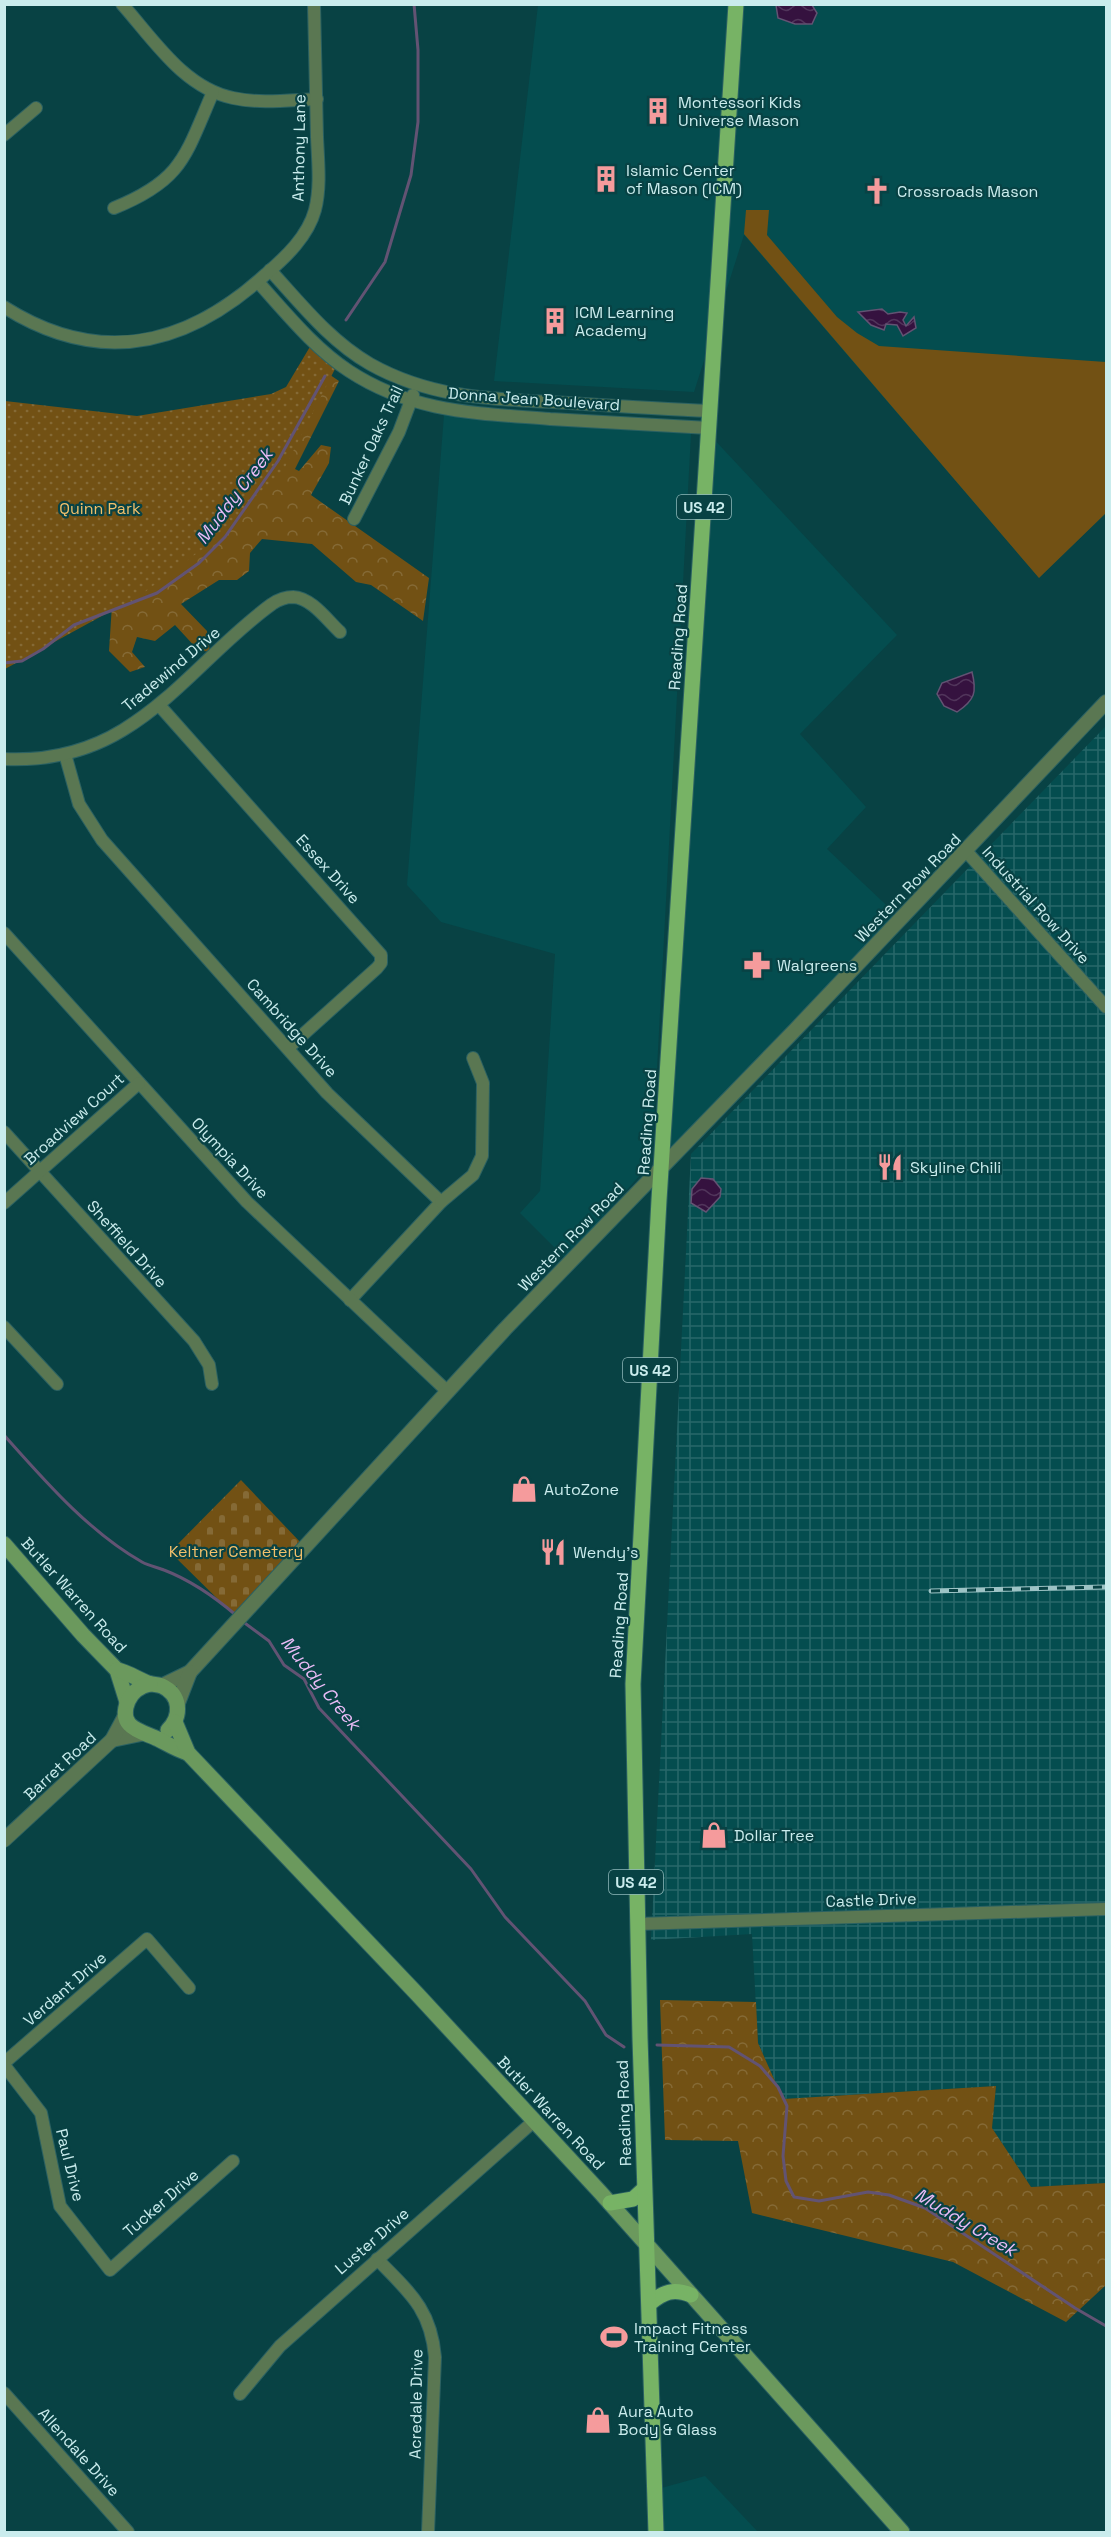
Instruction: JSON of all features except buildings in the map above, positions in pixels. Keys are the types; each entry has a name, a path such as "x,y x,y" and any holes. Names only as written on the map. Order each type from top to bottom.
{"main road":[{"name":"Reading Road","path":"646,2243 633,1684 662,1166 736,4"},
{"name":"Butler Warren Road","path":"4,1544 83,1635 117,1670 172,1693 178,1703"},
{"name":"Butler Warren Road","path":"117,1670 131,1726 188,1753"},
{"path":"127,1708 134,1692 156,1685"},
{"path":"148,1735 167,1731 175,1722 178,1703"},
{"name":"Butler Warren Road","path":"175,1722 188,1753 418,1995 610,2203 902,2532"},
{"path":"610,2203 633,2199 644,2189"},
{"name":"US 42","path":"646,2243 650,2303 656,2532"},
{"path":"650,2303 667,2292 680,2290 691,2295"}],"street":[{"path":"122,4 184,73 213,92 249,100 317,99"},
{"name":"Anthony Lane","path":"4,307 63,335 106,342 128,342 170,334 204,321 223,310 258,282 303,235 315,210 318,181 314,4"},
{"path":"114,208 154,190 175,170 187,151 213,92"},
{"path":"4,135 36,108"},
{"name":"Donna Jean Boulevard","path":"270,270 317,322 345,347 369,363 417,386 474,397 710,411"},
{"name":"Donna Jean Boulevard","path":"258,282 316,344 338,363 375,386 411,402 465,413 709,428"},
{"name":"Bunker Oaks Trail","path":"354,519 399,432 417,386"},
{"name":"Tradewind Drive","path":"4,759 65,754 122,731 159,705 256,617 280,600 294,597 308,602 340,632"},
{"name":"Western Row Road","path":"178,1703 190,1672 447,1391 1107,702"},
{"name":"Essex Drive","path":"159,705 381,955 381,963 377,968 288,1048"},
{"name":"Cambridge Drive","path":"65,754 79,804 93,829 349,1114 441,1202"},
{"name":"Industrial Row Drive","path":"966,851 1107,1007"},
{"name":"Olympia Drive","path":"4,933 247,1202 447,1391"},
{"path":"350,1300 441,1202 473,1175 482,1156 483,1083 473,1058"},
{"name":"Broadview Court","path":"4,1203 139,1083"},
{"name":"Sheffield Drive","path":"4,1132 194,1341 209,1365 212,1384"},
{"path":"4,1327 57,1384"},
{"name":"Western Row Road","path":"156,1685 190,1672"},
{"name":"Barret Road","path":"4,1840 112,1740 127,1708"},
{"name":"Barret Road","path":"112,1740 148,1735"},
{"name":"Castle Drive","path":"637,1924 1107,1909"},
{"name":"Verdant Drive","path":"4,2064 147,1939 189,1988"},
{"name":"Paul Drive","path":"4,2064 41,2113 60,2206 110,2270"},
{"name":"Luster Drive","path":"240,2394 280,2346 534,2121"},
{"name":"Tucker Drive","path":"110,2270 233,2161"},
{"name":"Acredale Drive","path":"377,2259 415,2298 428,2320 433,2339 435,2357 428,2532"},
{"name":"Allendale Drive","path":"4,2393 128,2532"}],"shaded area":[{"path":"538,5 1106,5 1106,513 1039,578 744,235 694,392 494,381"},
{"path":"444,415 691,434 652,1162 565,1258 520,1213 540,1191 555,954 441,922 407,885"},
{"path":"709,434 897,635 800,734 866,807 827,849 901,919 662,1166"},
{"path":"1106,726 1106,2183 1031,2187 992,2128 996,2086 783,2099 758,2043 752,1934 651,1940 691,1154"},
{"path":"705,2476 758,2532 656,2532 654,2490"}],"green space":[{"path":"746,210 769,210 767,235 837,317 857,333 879,346 1106,362 1106,513 1039,578 744,234"},
{"name":"Quinn Park","path":"311,345 336,367 280,477 227,531 142,594 5,669 5,401 137,416 271,394 286,387"},
{"path":"320,368 339,381 295,469 299,471 321,445 331,447 329,463 311,495 429,578 423,621 371,585 356,582 312,544 262,539 250,553 249,571 237,580 219,580 181,604 207,631 210,652 198,650 175,625 155,641 137,637 132,652 145,667 130,672 109,651 112,605"},
{"name":"Keltner Cemetery","path":"241,1480 301,1543 239,1620 170,1552"},
{"path":"660,2000 756,2002 758,2043 783,2099 996,2086 992,2128 1031,2187 1106,2183 1106,2285 1066,2322 953,2262 752,2213 738,2141 665,2140"}],"water":[{"path":"776,5 812,5 817,13 812,24 795,24 778,18"},
{"path":"882,309 888,314 907,313 903,320 906,326 914,317 916,328 903,336 897,325 886,324 884,330 871,325 858,312"},
{"path":"972,672 974,690 968,704 957,712 944,706 937,694 942,683"},
{"path":"701,1178 713,1179 721,1189 720,1197 706,1212 691,1203 692,1189"}],"waterway":[{"name":"Muddy Creek","path":"346,320 385,262 411,175 418,122 418,50 414,4"},
{"name":"Muddy Creek","path":"4,663 22,661 43,649 74,625 157,593 199,563 225,537 278,461 325,376"},
{"name":"Muddy Creek","path":"4,1435 68,1504 104,1536 142,1562 193,1584 237,1616"},
{"name":"Muddy Creek","path":"242,1621 269,1641 284,1665 304,1679 319,1708 471,1869 505,1917 585,2001 606,2035 624,2047"},
{"name":"Muddy Creek","path":"657,2045 729,2047 760,2066 778,2087 787,2106 783,2156 786,2181 794,2197 819,2201 868,2192 889,2195 925,2208 1075,2308 1106,2326"}],"railway":[{"path":"931,1591 1106,1587"}],"place":[{"name":"Montessori Kids Universe Mason","path":"658,111"},
{"name":"Islamic Center of Mason (ICM)","path":"606,179"},
{"name":"Crossroads Mason","path":"877,191"},
{"name":"ICM Learning Academy","path":"555,321"},
{"name":"Walgreens","path":"757,965"},
{"name":"Skyline Chili","path":"890,1167"},
{"name":"AutoZone","path":"524,1489"},
{"name":"Wendy's","path":"553,1552"},
{"name":"Dollar Tree","path":"714,1835"},
{"name":"Impact Fitness Training Center","path":"614,2337"},
{"name":"Aura Auto Body & Glass","path":"598,2420"}]}
